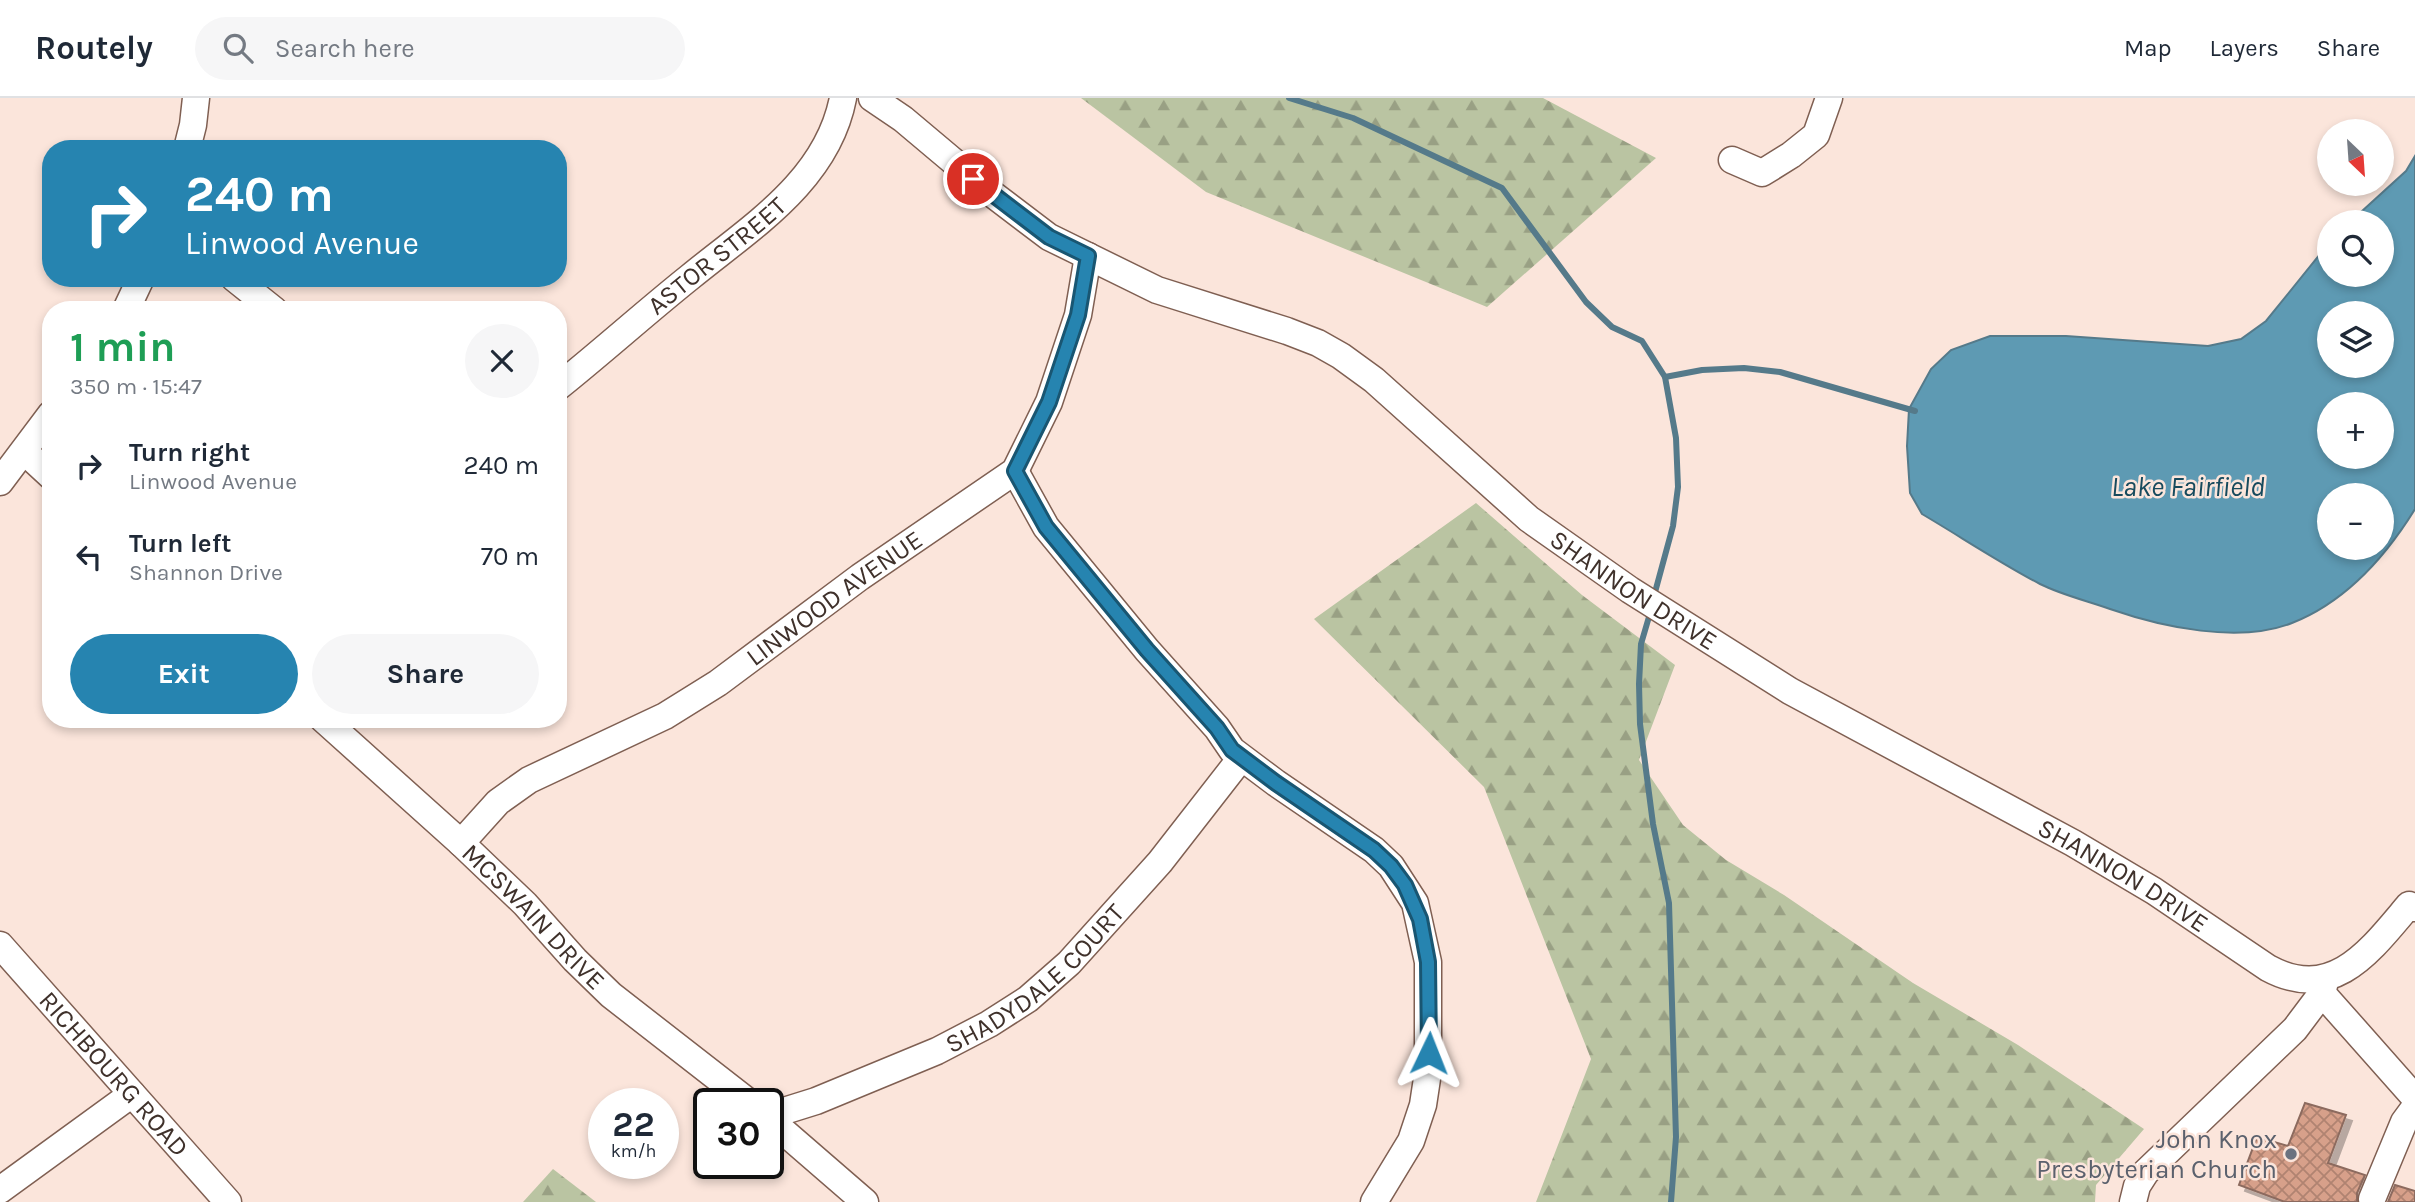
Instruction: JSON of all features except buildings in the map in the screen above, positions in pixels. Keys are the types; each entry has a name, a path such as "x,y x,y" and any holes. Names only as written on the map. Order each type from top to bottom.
{"street":[{"path":"189,140 196,98"},
{"name":"ASTOR STREET","path":"567,380 785,200 820,156 840,116 843,98"},
{"name":"SHANNON DRIVE","path":"872,98 903,119 1029,224 1049,237 1157,290 1287,331 1318,343 1341,356 1374,380 1529,519 1630,590 1790,691 2073,843 2154,891 2286,978 2324,985 2377,942 2413,904"},
{"path":"1732,160 1762,173 1791,155 1816,135 1829,98"},
{"name":"LINWOOD AVENUE","path":"461,843 498,802 529,780 664,716 718,683 860,577 1015,471 1049,402 1078,315 1088,256"},
{"path":"245,287 263,301"},
{"path":"0,482 42,427"},
{"path":"24,452 42,468"},
{"path":"1015,471 1046,527 1147,650 1217,728 1232,750 1374,850 1391,866 1405,885 1420,919 1428,962 1428,1072 1423,1105 1411,1141 1374,1202"},
{"name":"MCSWAIN DRIVE","path":"333,728 525,904 575,960 611,995 730,1088"},
{"name":"SHADYDALE COURT","path":"784,1112 937,1051 989,1024 1028,999 1069,963 1160,862 1241,758"},
{"name":"RICHBOURG ROAD","path":"0,945 228,1202"},
{"path":"2133,1202 2137,1186 2146,1172 2295,1029 2324,985 2415,1098"},
{"path":"0,1190 132,1094"},
{"path":"2372,1199 2404,1122 2415,1107"},
{"path":"784,1131 865,1202"}],"green space":[{"path":"1081,98 1543,98 1656,158 1487,307 1206,192"},
{"path":"1476,503 1582,595 1675,665 1639,760 1683,825 1726,860 1784,895 1913,983 2018,1045 2144,1129 2096,1185 2095,1202 1536,1202 1591,1059 1484,787 1314,619"},
{"path":"553,1169 596,1202 523,1202"}],"water":[{"name":"Lake Fairfield","path":"2415,156 2415,509 2394,540 2394,483 2317,483 2317,560 2377,560 2330,603 2292,623 2249,632 2201,631 2153,622 2048,588 1922,514 1910,493 1907,446 1909,409 1931,369 1951,350 1990,336 2066,336 2208,346 2241,339 2266,321 2317,258 2317,287 2394,287 2394,210 2363,210 2379,196 2394,196 2394,182 2406,171"}],"waterway":[{"path":"1289,98 1353,118 1502,188 1586,302 1612,327 1642,341 1665,377 1676,438 1678,487 1673,526 1654,596"},
{"path":"1665,377 1702,370 1744,368 1780,372 1915,411"},
{"path":"1651,610 1641,644 1640,724 1653,824 1669,903 1676,1137 1671,1202"}],"place":[{"name":"John Knox Presbyterian Church","path":"2291,1154"}],"route":[{"path":"973,179 1029,224 1088,256 1078,315 1049,402 1015,471 1032,504 1046,527 1147,650 1217,728 1232,750 1374,850 1391,866 1405,885 1420,919 1428,962 1429,1053"}]}
